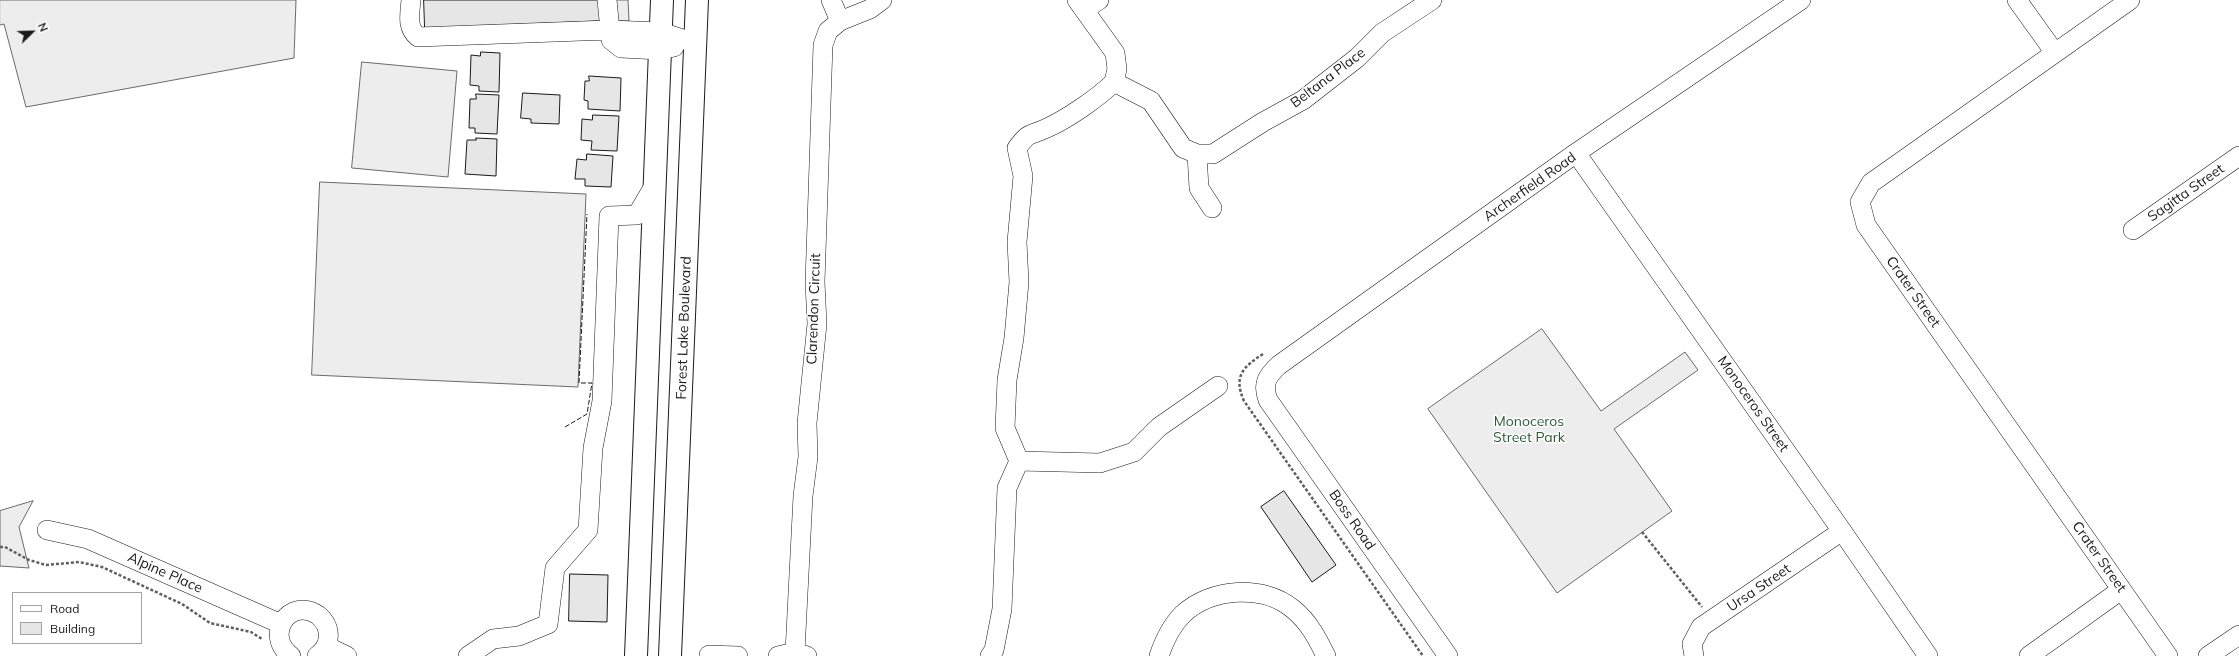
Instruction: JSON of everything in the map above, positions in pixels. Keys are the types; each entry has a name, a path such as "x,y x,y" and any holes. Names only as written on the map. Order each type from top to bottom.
{"main road":[{"path":"636,656 662,0"},
{"name":"Forest Lake Boulevard","path":"670,656 697,0"}],"street":[{"path":"411,0 409,22 412,32 418,37 609,30 661,41 695,43"},
{"path":"607,0 609,30"},
{"path":"831,0 840,21"},
{"name":"Clarendon Circuit","path":"794,655 803,496 808,457 807,423 817,324 815,282 823,45 828,31 840,21 870,9 882,0"},
{"name":"Beltana Place","path":"1197,154 1213,154 1262,122 1303,100 1357,58 1382,33 1432,0"},
{"name":"Archerfield Road","path":"1265,382 1279,365 1576,153 1801,0"},
{"path":"2017,0 2054,53"},
{"name":"Crater Street","path":"2130,0 1871,182 1860,202 1866,224 2168,656"},
{"path":"990,656 994,650 1002,609 1007,488 1019,461 1005,428 1007,380 1014,338 1019,282 1017,242 1023,176 1017,148 1028,134 1047,128 1101,94 1114,82 1117,69 1115,53 1087,3"},
{"path":"1114,82 1151,101 1183,148 1197,154 1199,188 1212,208"},
{"name":"Monoceros Street","path":"1576,153 1842,531 1928,656"},
{"name":"Sagitta Street","path":"2133,230 2239,156"},
{"path":"468,656 493,639 519,636 548,624 555,568 588,530 593,448 602,401 609,216 637,215 654,186"},
{"name":"Boss Road","path":"1265,382 1264,390 1268,400 1448,656"},
{"path":"1019,461 1100,463 1134,452 1159,427 1218,386"},
{"name":"Alpine Place","path":"47,530 88,539 281,624"},
{"name":"Ursa Street","path":"1694,656 1692,644 1701,627 1842,531"},
{"path":"2030,656 2121,590"},
{"path":"1159,656 1165,637 1183,614 1208,598 1237,592 1266,595 1293,608 1313,629 1326,656"},
{"path":"291,656 284,650 280,642 279,632 281,624 290,614 298,610 315,612 324,621 328,629 321,651 348,656"},
{"path":"2208,656 2239,635"},
{"path":"709,655 738,656"}],"path":[{"path":"1265,352 1253,360 1240,374 1239,390 1244,401 1423,656"},
{"path":"1642,532 1712,620"},
{"path":"0,547 5,547 29,560 46,565 79,562 102,567 182,604 210,623 251,632 269,643"}],"shaded area":[{"path":"0,0 296,0 294,58 26,107 4,24 0,25"},
{"path":"599,0 628,0 629,21 600,21"},
{"path":"362,62 457,71 448,177 352,168"},
{"path":"320,182 586,194 578,387 312,375"},
{"name":"Monoceros Street Park","path":"1542,329 1601,411 1685,352 1698,370 1614,429 1672,511 1557,593 1428,409"},
{"path":"33,501 19,527 29,568 0,566 0,511"}],"building":[{"path":"424,0 599,0 600,21 425,28"},
{"path":"481,52 500,53 499,92 479,91 479,86 470,85 471,55 480,56"},
{"path":"589,76 621,78 620,111 588,109 588,101 584,100 585,81 589,81"},
{"path":"523,93 560,95 559,124 531,123 531,119 521,118"},
{"path":"476,94 499,95 497,134 475,133 475,128 469,128 470,99 476,99"},
{"path":"593,115 619,116 617,151 591,150 592,141 581,140 582,119 592,120"},
{"path":"476,138 497,139 496,176 465,174 467,140 476,140"},
{"path":"587,154 613,156 611,187 585,186 585,179 575,179 577,159 586,160"},
{"path":"1284,491 1336,565 1312,582 1261,507"},
{"path":"570,574 608,575 607,622 569,621"}],"fence":[{"path":"565,427 587,414 592,383 579,383 587,214"}]}
